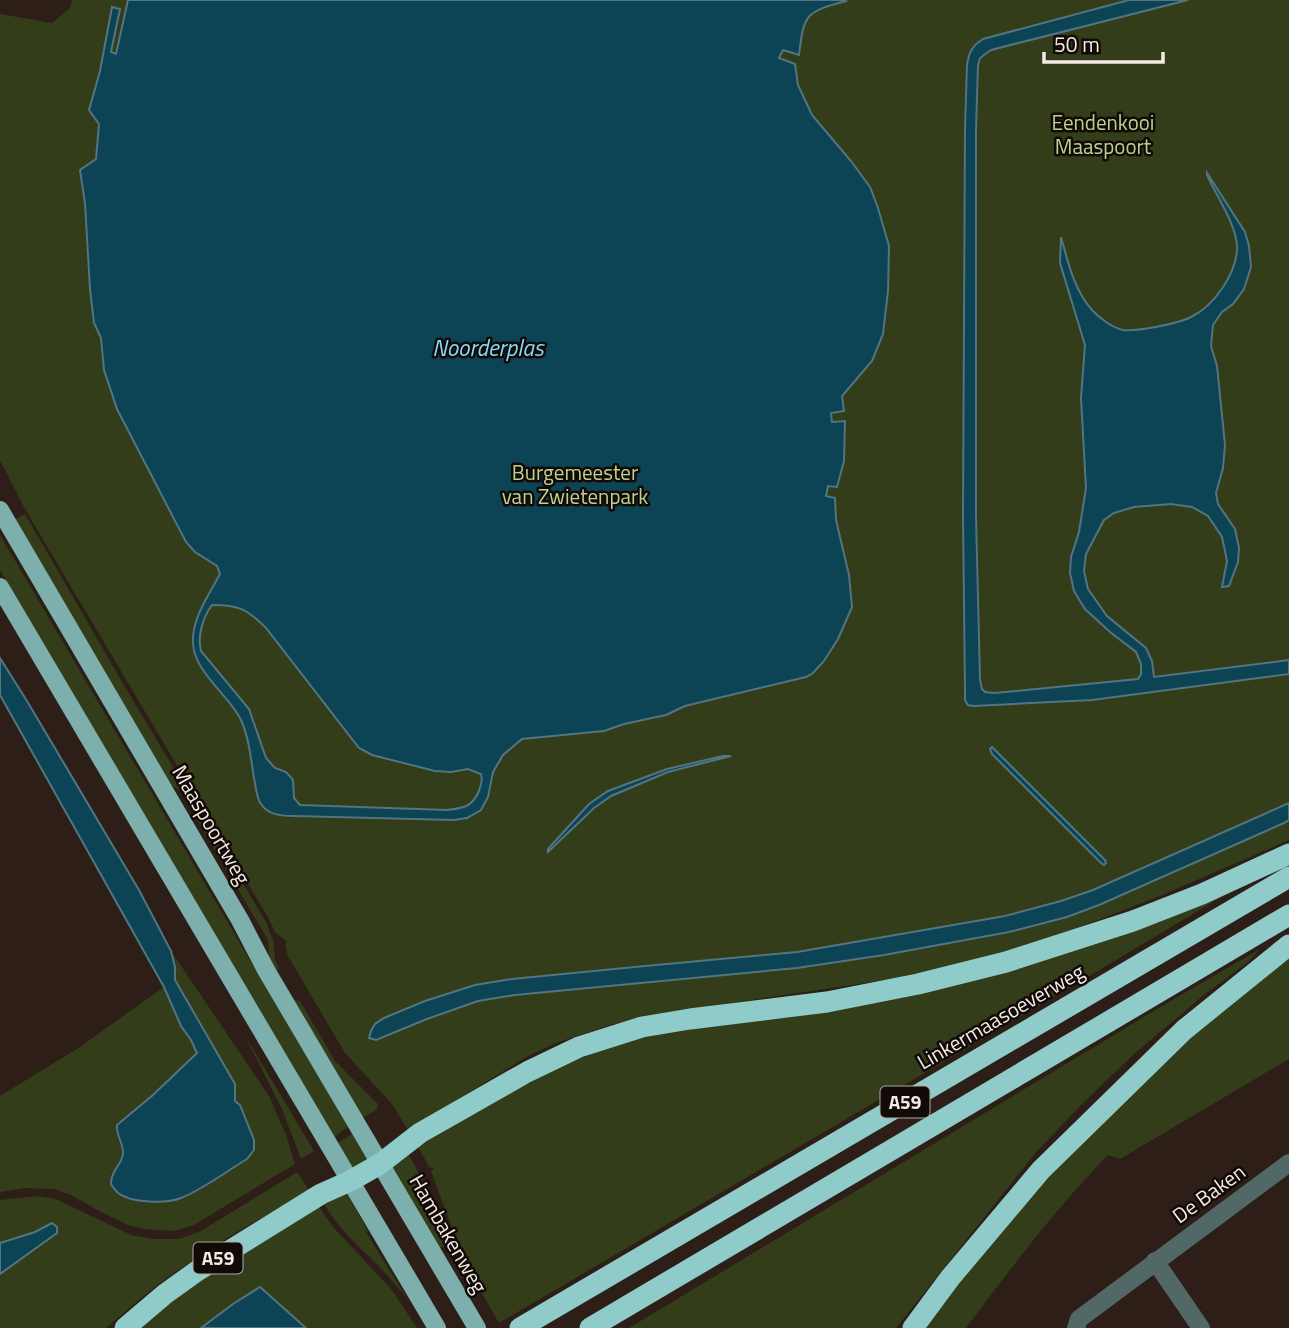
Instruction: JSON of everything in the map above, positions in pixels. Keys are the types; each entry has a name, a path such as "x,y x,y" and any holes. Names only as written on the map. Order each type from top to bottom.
{"highway":[{"path":"350,1181 380,1164 415,1136 468,1105 544,1063 596,1040 642,1027 865,995 1006,962 1133,921 1202,894 1289,854"},
{"name":"Linkermaasoeverweg","path":"520,1328 1289,877"},
{"name":"A59","path":"590,1328 1289,915"},
{"path":"913,1328 950,1278 1041,1170 1184,1030 1289,945"},
{"name":"A59","path":"125,1328 197,1271 321,1195 350,1181"}],"main road":[{"name":"Maaspoortweg","path":"0,510 380,1164"},
{"path":"0,587 436,1326"},
{"name":"Hambakenweg","path":"380,1164 477,1328"}],"street":[{"name":"De Baken","path":"1076,1328 1079,1319 1289,1163"},
{"path":"1155,1261 1201,1328"}],"green space":[{"name":"Burgemeester van Zwietenpark","path":"72,0 1289,0 1289,803 1093,890 1005,916 797,952 475,985 384,1018 376,1040 478,1001 515,995 797,968 1067,917 1289,820 1289,840 1160,896 1054,937 977,961 906,977 638,1018 607,1026 556,1043 528,1056 408,1130 392,1104 345,1053 288,956 285,946 287,942 275,932 25,509 0,460 0,14 52,23 70,8"},
{"path":"25,514 266,922 279,970 271,962 268,940 180,791 164,780 12,521"},
{"path":"0,535 348,1127 334,1137 0,570"},
{"path":"1243,884 499,1323 459,1247 431,1171 434,1169 430,1168 418,1147 550,1072 636,1038 830,1006"},
{"path":"1260,949 1247,963 1205,994 1134,1054 1084,1102 1038,1150 896,1328 629,1328 1157,1009"},
{"path":"171,951 269,1096 295,1164 194,1225 175,1231 128,1225 55,1189 26,1188 0,1192 0,1096 80,1047 164,987 181,1026 197,1053 117,1125 122,1153 111,1174 127,1198 176,1200 247,1159 254,1150 235,1102 235,1084 175,980"},
{"path":"1289,956 1289,1059 1120,1159 1108,1155 1052,1217 966,1328 924,1328 1059,1160 1201,1028"},
{"path":"294,1000 300,1001 335,1061 378,1104 376,1110 362,1118"},
{"path":"243,1032 314,1151 301,1159 282,1109"},
{"path":"352,1134 368,1161 353,1170 338,1143"},
{"path":"408,1153 426,1187 446,1246 439,1248 392,1167"},
{"path":"296,1173 310,1192 245,1227 198,1257 153,1289 106,1328 0,1328 0,1274 56,1234 52,1223 35,1232 0,1243 0,1200 36,1196 56,1199 131,1235 153,1239 179,1239 199,1232"},
{"path":"344,1194 348,1195 368,1231 366,1232 408,1300 345,1232 324,1204"},
{"path":"319,1207 333,1227 392,1290 417,1328 306,1328 260,1287 201,1328 140,1328 194,1282"}],"water":[{"name":"Noorderplas","path":"128,0 845,0 814,12 805,23 799,55 783,50 779,58 795,64 798,85 812,115 870,187 889,246 883,334 872,361 842,396 844,411 831,413 832,422 845,421 844,461 837,487 828,486 826,496 835,498 836,520 849,575 852,607 838,639 824,661 806,677 685,706 666,715 604,731 522,739 503,755 493,772 488,797 481,810 467,818 454,820 289,816 267,811 257,795 248,741 241,720 195,655 195,625 220,574 217,566 195,552 186,542 117,409 104,370 101,338 94,323 80,170 96,159 99,124 89,110 100,71 112,7 120,9 111,52 116,54","holes":["212,605 242,609 266,628 359,748 372,755 435,771 468,769 481,774 479,791 470,804 447,810 300,805 294,798 293,780 266,758 249,709 201,651 200,633 206,615"]},
{"path":"1129,0 1188,0 991,50 980,58 978,65 976,517 982,689 995,693 1138,679 1141,674 1141,664 1136,652 1085,609 1074,591 1070,573 1086,488 1081,398 1085,345 1060,263 1061,237 1072,275 1081,294 1095,313 1111,325 1123,330 1138,330 1191,317 1208,305 1222,288 1236,259 1234,231 1207,173 1245,232 1251,267 1244,289 1213,325 1211,346 1217,366 1225,445 1223,468 1216,493 1218,504 1235,529 1239,548 1238,562 1229,586 1222,587 1227,561 1222,537 1208,516 1192,507 1171,504 1134,507 1114,513 1104,520 1086,554 1084,571 1088,589 1107,616 1146,648 1152,661 1154,677 1289,660 1289,674 1092,700 968,705 965,700 963,517 965,128 968,60 974,47 983,39"},
{"path":"0,658 139,890 171,951 175,980 235,1084 235,1101 240,1105 254,1140 254,1150 247,1159 181,1198 140,1201 118,1193 111,1184 123,1153 117,1125 197,1053 181,1026 164,987 0,695"},
{"path":"992,747 1105,860 1104,865 992,754"},
{"path":"731,756 668,772 611,796 594,808 548,852 589,804 608,791 667,769"},
{"path":"1289,803 1289,820 1284,823 1099,905 1067,917 1009,932 797,968 515,995 478,1001 376,1040 369,1038 375,1024 384,1018 475,985 512,979 797,952 1005,916 1093,890"},
{"path":"52,1223 57,1227 57,1233 0,1274 0,1243 35,1232"},
{"path":"260,1287 306,1328 201,1328 233,1304"}],"park label":[{"name":"Eendenkooi Maaspoort","path":"1103,135"}]}
